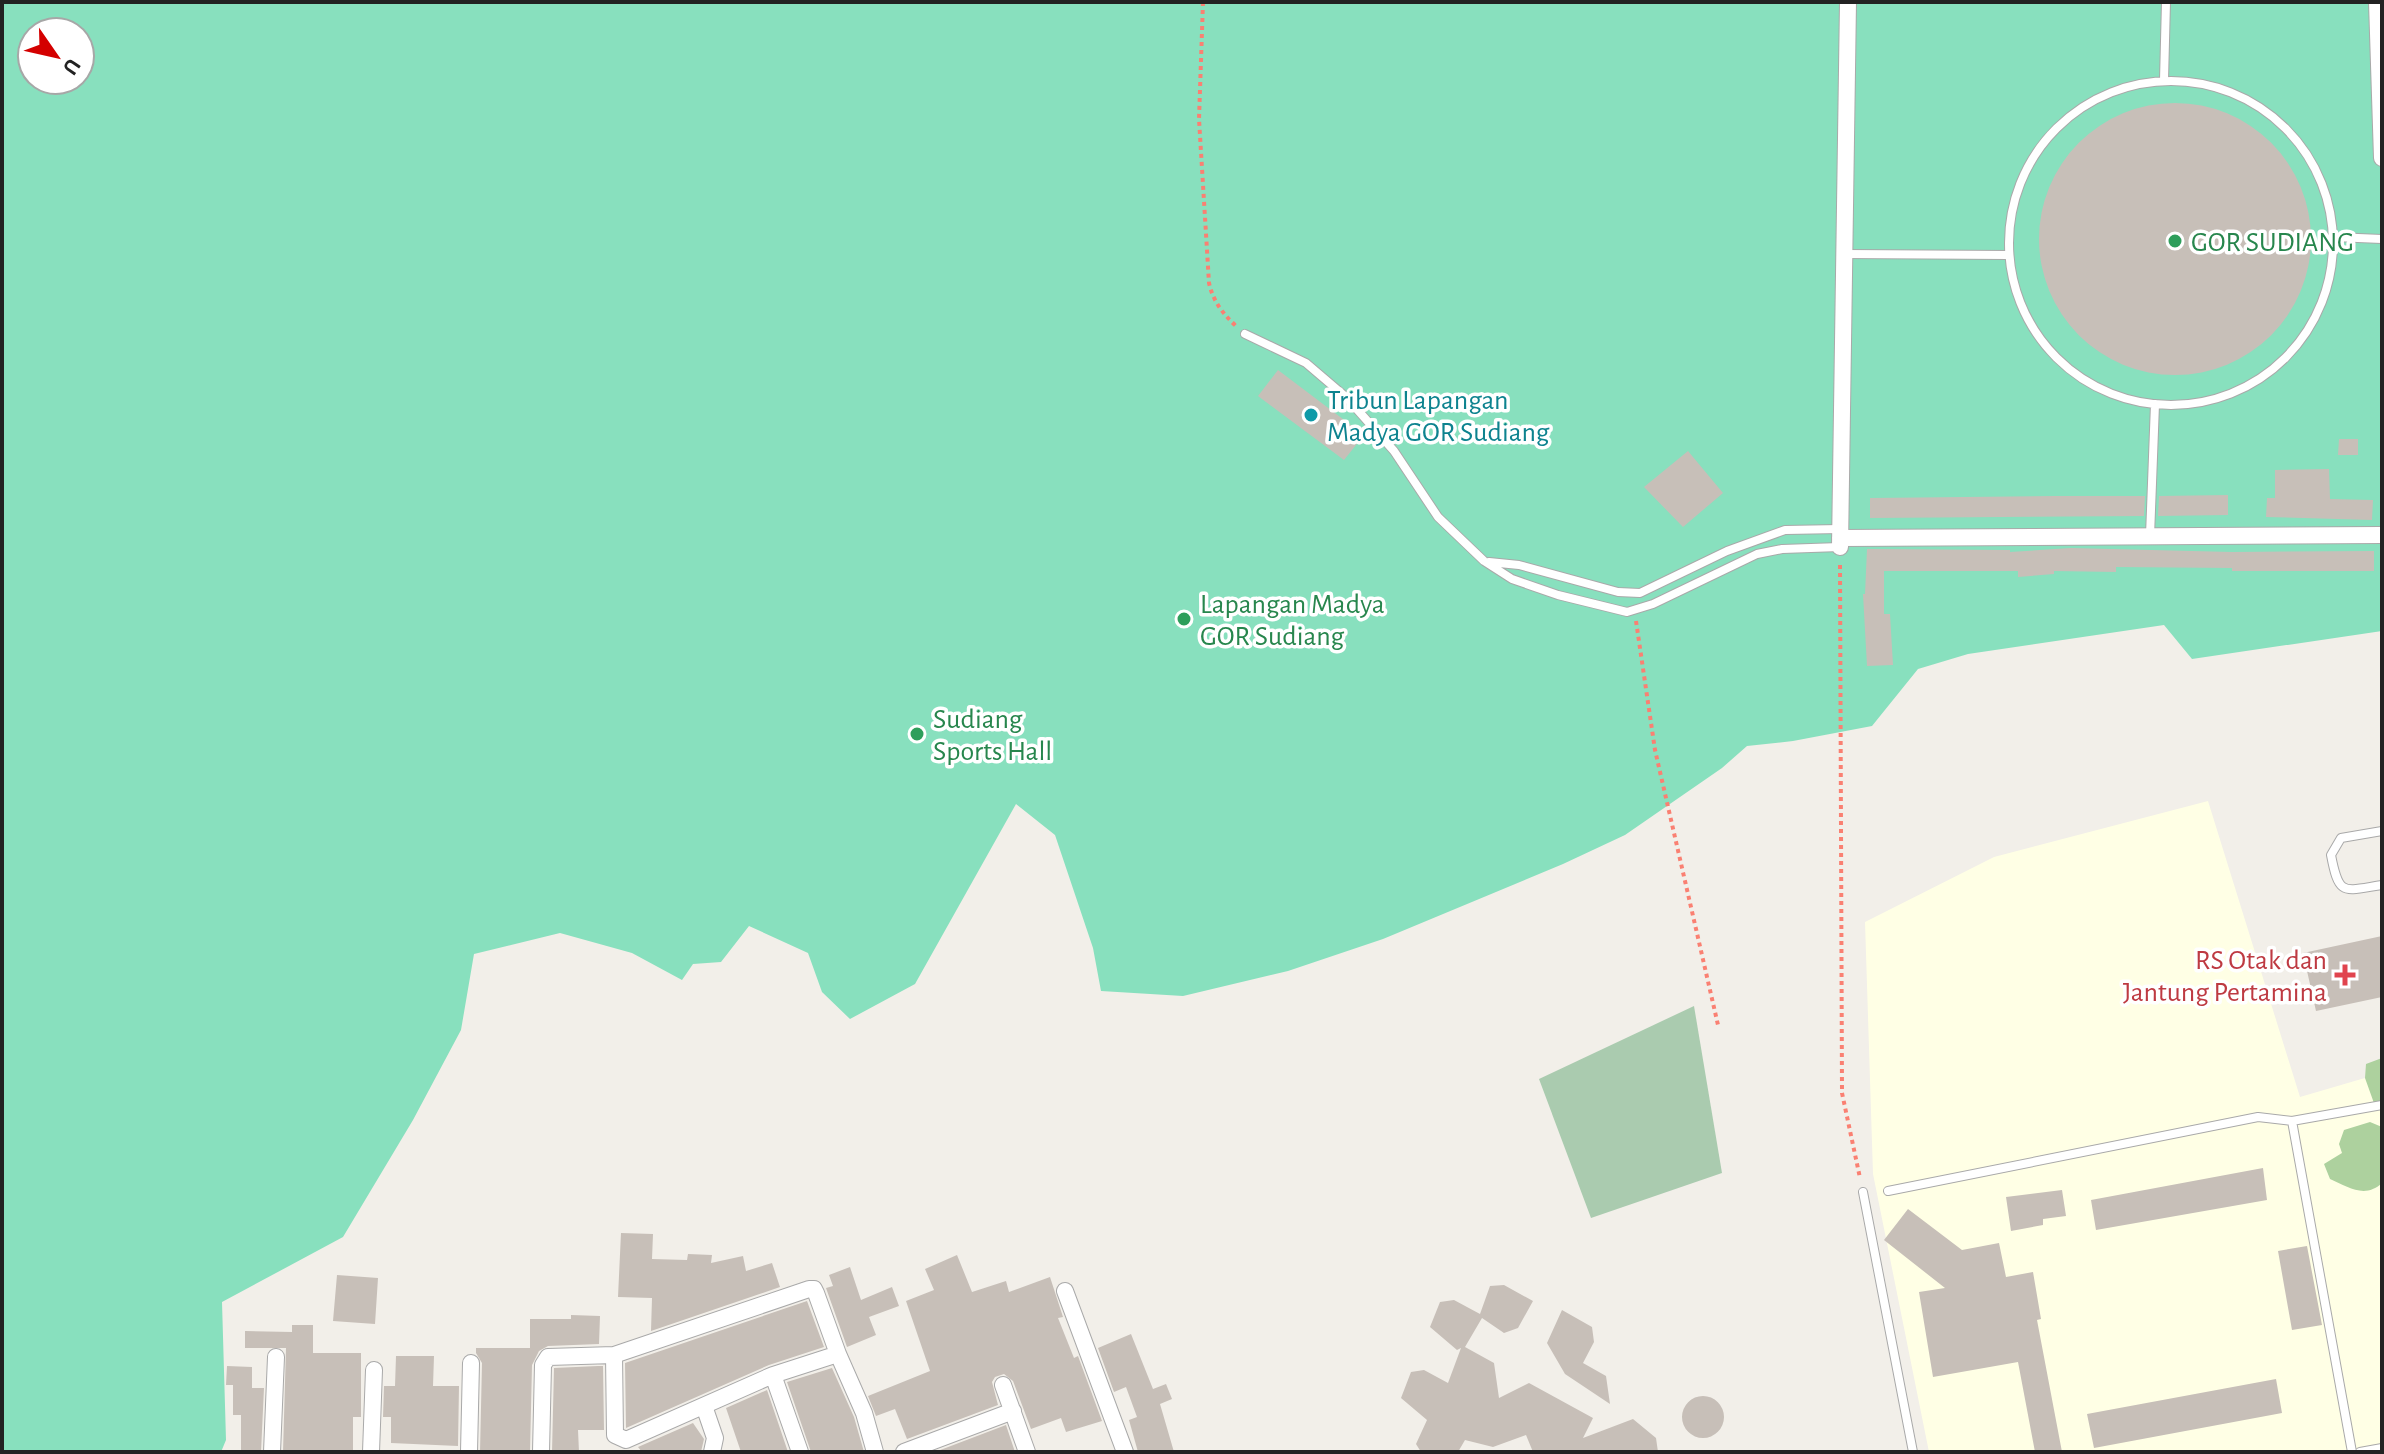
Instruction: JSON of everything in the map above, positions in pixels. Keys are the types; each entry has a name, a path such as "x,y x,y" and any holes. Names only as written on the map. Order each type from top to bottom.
{"street":[{"path":"1848,2 1840,538 2382,535"},
{"path":"2377,2 2382,158"},
{"path":"541,1452 545,1359 551,1356 614,1355 814,1289 864,1413 875,1452"},
{"path":"1065,1291 1125,1452"},
{"path":"614,1355 615,1435 626,1440 773,1375 838,1354"},
{"path":"272,1452 276,1357"},
{"path":"469,1452 471,1363"},
{"path":"371,1452 374,1370"},
{"path":"773,1375 800,1452"},
{"path":"1003,1385 1027,1452"},
{"path":"704,1406 715,1438 712,1452"},
{"path":"904,1452 1013,1411"}],"lane":[{"path":"2164,80 2166,2"},
{"path":"2164,80 2215,85 2262,107 2281,124 2300,142 2325,186 2334,237 2328,287 2323,299 2307,333 2273,371 2229,396 2179,407 2129,401 2083,381 2045,348 2020,304 2009,255 2011,212 2025,171 2050,135 2083,107 2122,88 2164,80"},
{"path":"2334,237 2382,239"},
{"path":"1844,254 2009,255"},
{"path":"1245,334 1306,363 1347,398 1394,451 1438,517 1484,561 1512,579 1614,609 1635,611 1757,554 1840,538"},
{"path":"2150,536 2155,404"},
{"path":"1484,561 1519,565 1618,592 1640,593 1727,551 1785,530 1840,538"},
{"path":"2382,831 2341,838 2331,855 2336,880 2341,887 2351,890 2382,885"},
{"path":"1888,1191 2244,1119 2258,1117 2292,1121 2382,1105"},
{"path":"2292,1121 2352,1452"},
{"path":"1863,1192 1913,1452"},
{"path":"2360,1452 2382,1448"}],"path":[{"path":"1203,2 1199,119 1209,283 1222,313 1245,334"},
{"path":"1840,538 1842,1093 1863,1192"},
{"path":"1635,611 1655,750 1718,1025"}],"shaded area":[{"path":"2208,801 2300,1097 2382,1073 2382,1452 1929,1452 1873,1174 1865,922 1994,857"},
{"path":"1694,1006 1722,1173 1591,1218 1539,1079"}],"green space":[{"name":"Sudiang Sports Hall","path":"2,2 2382,2 2382,631 2192,659 2164,625 1968,654 1918,669 1872,726 1747,746 1722,768 1625,835 1563,864 1383,939 1288,971 1183,996 1101,991 1093,948 1055,835 1016,804 915,984 850,1019 822,992 808,953 749,926 721,962 693,964 682,980 632,953 560,933 474,954 461,1030 413,1120 343,1237 222,1302 226,1440 221,1452 2,1452"},
{"path":"2382,1058 2382,1105 2375,1106 2365,1078 2366,1064"},
{"path":"2370,1122 2382,1127 2382,1183 2363,1191 2330,1179 2324,1164 2342,1153 2339,1144 2344,1130"}],"building":[{"name":"GOR SUDIANG","path":"2175,103 2214,109 2239,119 2271,143 2288,164 2300,187 2308,213 2311,239 2305,278 2295,303 2271,335 2250,352 2227,364 2201,372 2175,375 2136,369 2111,359 2079,335 2062,314 2050,291 2042,265 2039,239 2045,200 2055,175 2079,143 2100,126 2123,114 2149,106"},
{"name":"Tribun Lapangan Madya GOR Sudiang","path":"1278,370 1364,435 1344,460 1258,396"},
{"path":"2339,439 2358,439 2358,455 2338,455"},
{"path":"1688,451 1723,493 1683,527 1644,487"},
{"path":"2329,469 2330,499 2373,500 2372,520 2266,517 2267,498 2275,498 2275,470"},
{"path":"2228,495 2228,515 2158,516 2159,496"},
{"path":"2145,496 2144,516 1870,518 1870,498"},
{"path":"2071,548 2232,552 2374,551 2374,571 2116,567 2116,572 2054,571 2054,574 2018,577 2018,571 1884,571 1884,614 1890,614 1893,665 1867,666 1863,594 1867,549 2010,552"},
{"name":"RS Otak dan Jantung Pertamina","path":"2382,936 2382,997 2316,1011 2303,953"},
{"path":"2263,1168 2267,1200 2096,1230 2091,1200"},
{"path":"2062,1190 2066,1216 2043,1219 2043,1225 2011,1231 2006,1197"},
{"path":"1908,1209 1962,1250 1999,1243 2006,1277 2033,1272 2041,1319 2037,1320 2062,1452 2035,1452 2018,1362 1933,1377 1919,1292 1945,1288 1884,1240"},
{"path":"621,1233 653,1234 652,1259 687,1260 688,1254 712,1255 711,1263 743,1256 746,1271 772,1263 780,1287 651,1331 652,1298 618,1297"},
{"path":"2307,1246 2322,1325 2292,1330 2278,1251"},
{"path":"957,1255 972,1292 1006,1281 1009,1292 1050,1277 1063,1317 1058,1318 1074,1358 1078,1356 1102,1421 1066,1432 1061,1418 1031,1429 1013,1381 1004,1374 995,1377 992,1382 998,1405 907,1439 895,1409 876,1416 868,1396 930,1371 906,1301 934,1290 925,1269"},
{"path":"850,1267 861,1300 892,1287 899,1306 869,1317 876,1335 847,1347 826,1288 833,1286 829,1275"},
{"path":"337,1275 378,1278 375,1324 333,1321"},
{"path":"1504,1285 1533,1301 1518,1328 1504,1333 1482,1318 1465,1347 1494,1363 1499,1398 1529,1383 1593,1418 1583,1438 1633,1419 1656,1438 1658,1452 1533,1452 1526,1435 1493,1447 1465,1440 1458,1452 1421,1452 1416,1444 1427,1420 1401,1398 1411,1372 1424,1370 1448,1383 1461,1348 1457,1350 1430,1327 1440,1302 1454,1300 1480,1314 1490,1286"},
{"path":"807,1301 824,1347 769,1365 626,1428 625,1363"},
{"path":"1562,1310 1592,1327 1594,1342 1583,1363 1606,1376 1610,1404 1565,1374 1547,1343"},
{"path":"571,1315 600,1316 599,1344 548,1346 539,1351 532,1365 530,1452 480,1452 482,1363 476,1348 530,1348 530,1319 571,1319"},
{"path":"292,1325 313,1325 313,1353 361,1353 361,1417 353,1417 353,1452 283,1452 286,1348 245,1348 245,1331 292,1332"},
{"path":"1131,1334 1153,1389 1166,1384 1172,1399 1160,1404 1174,1452 1138,1452 1129,1420 1137,1417 1126,1387 1114,1392 1098,1348"},
{"path":"396,1356 434,1356 433,1386 459,1386 458,1446 391,1443 391,1417 383,1417 384,1386 395,1386"},
{"path":"227,1366 252,1367 252,1388 264,1388 261,1452 241,1452 241,1415 233,1415 233,1385 226,1385"},
{"path":"603,1366 604,1430 578,1430 579,1452 552,1452 554,1368"},
{"path":"832,1368 854,1417 864,1452 811,1452 787,1382"},
{"path":"2276,1379 2282,1413 2094,1448 2087,1414"},
{"path":"767,1390 788,1452 741,1452 726,1408"},
{"path":"1703,1396 1718,1402 1724,1417 1718,1432 1703,1438 1688,1432 1682,1417 1688,1402"},
{"path":"693,1423 704,1439 701,1452 642,1452 638,1447"},
{"path":"1006,1425 1015,1452 935,1452"}],"place":[{"name":"GOR SUDIANG","path":"2175,241"},
{"name":"Tribun Lapangan Madya GOR Sudiang","path":"1311,415"},
{"name":"Lapangan Madya GOR Sudiang","path":"1184,619"},
{"name":"Sudiang Sports Hall","path":"917,734"},
{"name":"RS Otak dan Jantung Pertamina","path":"2345,975"}]}
